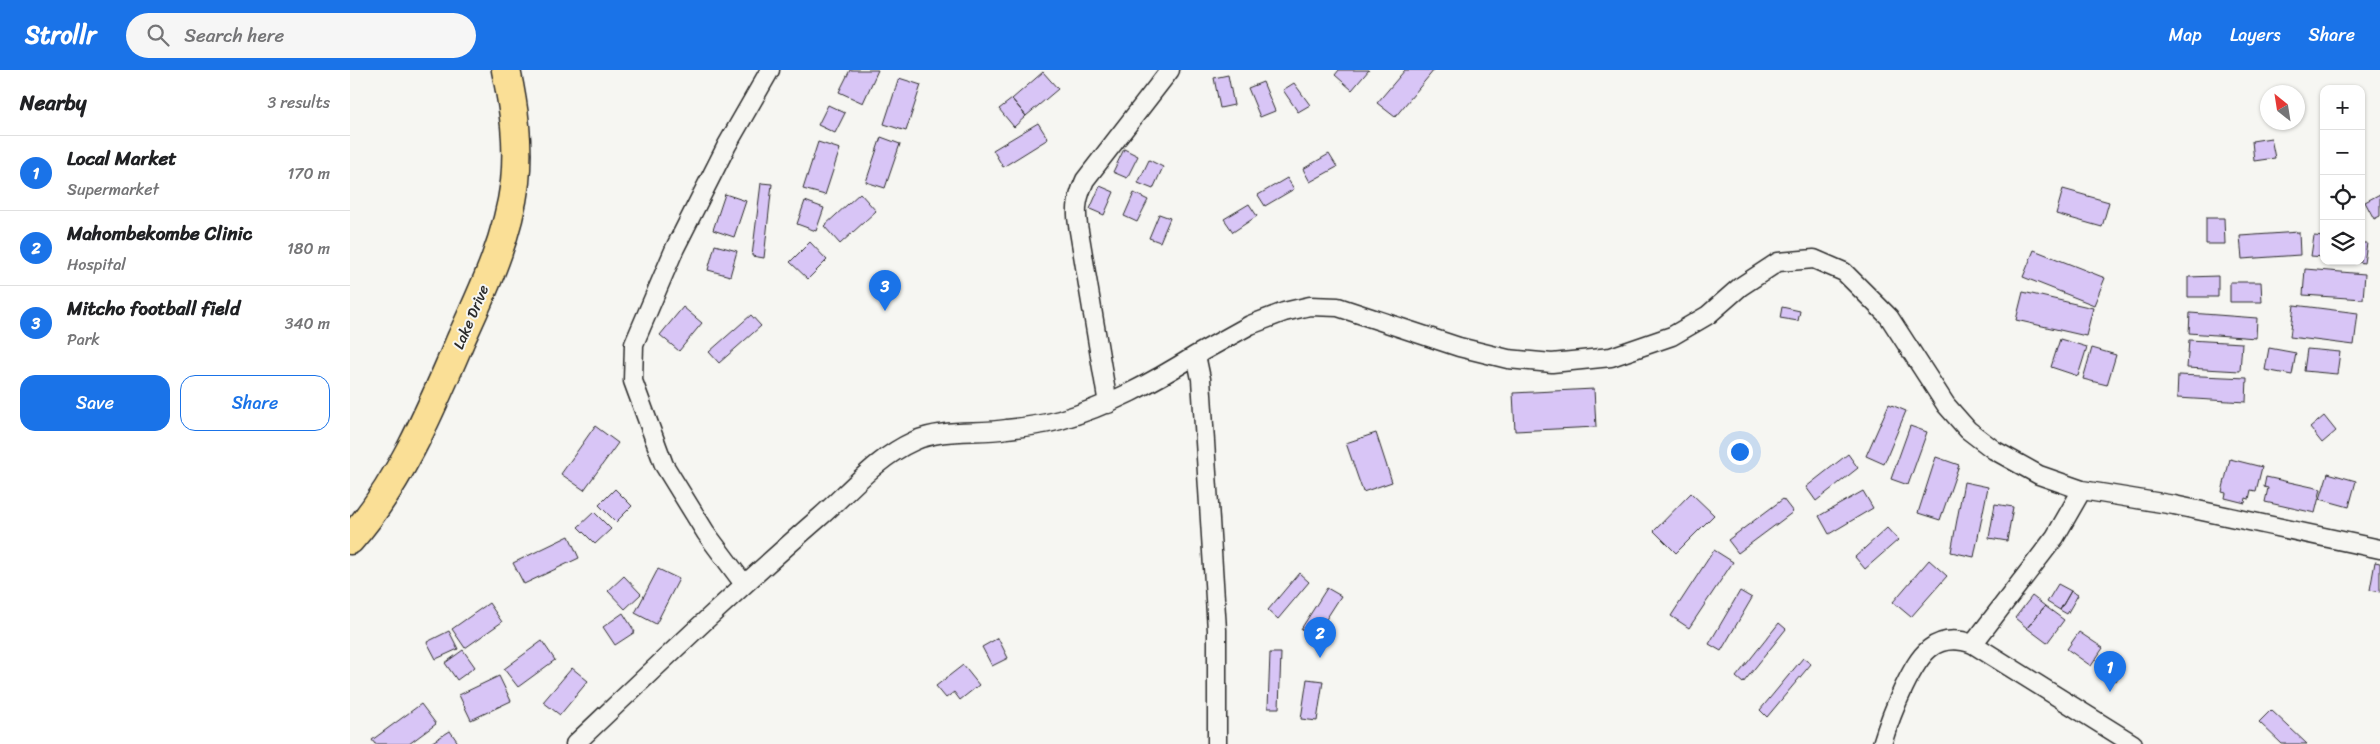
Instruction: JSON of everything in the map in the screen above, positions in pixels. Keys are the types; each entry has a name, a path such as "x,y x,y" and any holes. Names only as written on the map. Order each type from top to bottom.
{"main road":[{"name":"Lake Drive","path":"350,540 383,499 406,457 446,376 496,257 511,206 517,147 515,111 506,70"}],"street":[{"path":"744,584 706,533 664,465 633,380 634,344 675,248 726,145 770,70"},
{"path":"1108,404 1078,225 1077,198 1085,180 1170,70"},
{"path":"575,744 744,584 834,504 870,469 914,440 949,432 1004,430 1058,421 1108,404 1250,325 1284,312 1310,306 1338,307 1459,347 1508,359 1552,363 1611,357 1672,336 1708,315 1740,287 1778,262 1814,259 1844,272 1889,317 1946,405 1968,430 1994,450 2039,475 2082,490 2174,504 2380,549"},
{"path":"1196,355 1201,379 1217,630 1217,744"},
{"path":"1973,644 2055,538 2082,490"},
{"path":"1882,744 1891,714 1917,660 1932,646 1946,640 1961,640 1973,644 2133,744"}],"building":[{"path":"850,70 878,70 863,103 839,92"},
{"path":"1339,70 1369,70 1352,90 1335,75"},
{"path":"1405,70 1434,70 1395,117 1377,103"},
{"path":"1043,72 1058,89 1026,116 1012,99"},
{"path":"1228,75 1234,105 1220,108 1214,78"},
{"path":"899,78 921,85 906,131 884,124"},
{"path":"1263,82 1275,111 1260,117 1248,88"},
{"path":"1294,83 1310,105 1298,112 1283,90"},
{"path":"1012,99 1026,116 1014,127 999,109"},
{"path":"828,105 845,113 835,133 818,125"},
{"path":"1038,123 1048,139 1003,167 993,150"},
{"path":"881,137 900,144 885,188 866,182"},
{"path":"2271,138 2275,158 2254,161 2252,141"},
{"path":"818,142 840,149 825,195 803,189"},
{"path":"1124,149 1138,156 1127,178 1113,172"},
{"path":"1329,154 1337,167 1310,182 1303,169"},
{"path":"1149,160 1163,167 1153,189 1138,183"},
{"path":"1287,178 1294,189 1265,206 1258,195"},
{"path":"761,183 772,184 764,258 752,256"},
{"path":"1100,186 1114,192 1104,215 1090,209"},
{"path":"2063,189 2109,202 2102,227 2056,214"},
{"path":"860,193 876,211 840,244 824,226"},
{"path":"1134,193 1148,200 1137,222 1124,216"},
{"path":"725,194 746,201 734,237 713,230"},
{"path":"2380,194 2380,216 2374,219 2365,202"},
{"path":"805,201 824,208 816,231 797,224"},
{"path":"1249,204 1257,216 1233,232 1224,219"},
{"path":"1159,214 1170,218 1160,242 1149,238"},
{"path":"2206,218 2224,218 2225,244 2206,244"},
{"path":"2299,232 2300,255 2242,259 2240,236"},
{"path":"2314,236 2320,237 2320,257 2311,256"},
{"path":"810,242 827,260 808,279 790,262"},
{"path":"715,245 737,251 730,276 708,270"},
{"path":"2034,250 2105,278 2094,305 2023,277"},
{"path":"2305,269 2365,274 2363,299 2303,295"},
{"path":"2218,276 2218,297 2188,297 2188,277"},
{"path":"2230,282 2261,282 2262,302 2230,302"},
{"path":"2023,292 2093,308 2086,336 2016,320"},
{"path":"2294,305 2358,313 2354,345 2290,337"},
{"path":"683,307 702,323 679,351 660,335"},
{"path":"1782,307 1800,311 1798,321 1780,318"},
{"path":"2190,313 2257,318 2256,338 2189,333"},
{"path":"751,315 761,326 719,363 709,352"},
{"path":"2060,339 2087,347 2078,376 2051,367"},
{"path":"2189,340 2242,343 2240,371 2187,368"},
{"path":"2092,348 2116,355 2107,385 2083,379"},
{"path":"2269,348 2296,353 2292,375 2265,370"},
{"path":"2307,349 2340,352 2337,374 2304,371"},
{"path":"2178,375 2247,378 2246,402 2177,398"},
{"path":"1594,389 1596,427 1515,431 1513,393"},
{"path":"1889,404 1906,411 1884,464 1866,456"},
{"path":"2324,416 2336,431 2322,443 2310,428"},
{"path":"595,426 618,443 584,490 561,474"},
{"path":"1910,426 1927,432 1908,485 1891,479"},
{"path":"1376,433 1392,482 1363,492 1346,443"},
{"path":"1848,454 1858,468 1816,501 1806,487"},
{"path":"1936,457 1959,465 1940,520 1918,513"},
{"path":"2230,459 2262,467 2256,491 2251,490 2249,499 2246,498 2245,503 2225,498 2226,493 2222,492"},
{"path":"2328,473 2356,481 2349,507 2320,499"},
{"path":"2266,477 2321,489 2315,513 2265,502 2268,488 2264,487"},
{"path":"1964,482 1988,487 1974,557 1951,552"},
{"path":"615,489 632,506 616,522 599,505"},
{"path":"1863,491 1873,508 1829,534 1819,516"},
{"path":"1691,493 1714,515 1676,553 1654,531"},
{"path":"1783,499 1793,512 1738,553 1728,540"},
{"path":"1995,504 2013,507 2007,541 1989,538"},
{"path":"594,512 611,529 595,544 578,527"},
{"path":"1887,528 1898,540 1865,569 1855,557"},
{"path":"569,536 579,558 524,584 513,563"},
{"path":"1714,550 1733,562 1689,628 1671,616"},
{"path":"1929,560 1947,576 1911,617 1893,602"},
{"path":"2375,562 2380,563 2380,592 2370,590"},
{"path":"658,569 679,579 656,624 635,613"},
{"path":"1299,573 1309,582 1278,619 1268,610"},
{"path":"624,576 641,594 625,609 608,591"},
{"path":"2058,584 2071,591 2060,610 2047,602"},
{"path":"1327,588 1341,596 1314,638 1301,629"},
{"path":"1740,591 1752,598 1721,651 1709,644"},
{"path":"2071,591 2078,595 2067,614 2060,610"},
{"path":"2032,596 2045,606 2027,628 2015,618"},
{"path":"489,603 502,622 465,648 452,629"},
{"path":"2045,606 2064,620 2047,643 2027,628"},
{"path":"623,613 635,632 615,645 603,627"},
{"path":"1779,623 1786,629 1743,683 1736,677"},
{"path":"449,631 458,649 436,659 427,642"},
{"path":"2079,632 2103,648 2091,666 2067,649"},
{"path":"998,638 1008,658 992,666 982,647"},
{"path":"542,641 555,660 518,687 504,669"},
{"path":"463,650 475,667 457,680 445,663"},
{"path":"1270,653 1281,653 1279,708 1268,708"},
{"path":"2109,657 2124,666 2116,681 2100,671"},
{"path":"1803,658 1811,664 1767,717 1760,710"},
{"path":"963,665 979,685 960,700 954,692 946,698 936,686"},
{"path":"572,668 588,681 560,715 543,702"},
{"path":"499,676 511,701 471,720 459,695"},
{"path":"1307,679 1323,681 1317,721 1301,719"},
{"path":"421,704 436,724 409,744 375,744 372,740"},
{"path":"2271,710 2307,744 2282,744 2259,722"},
{"path":"450,731 459,744 429,744"}],"place":[{"name":"Mitcho football field","path":"885,311"},
{"name":"Mahombekombe Clinic","path":"1320,658"},
{"name":"Local Market","path":"2110,692"}]}
